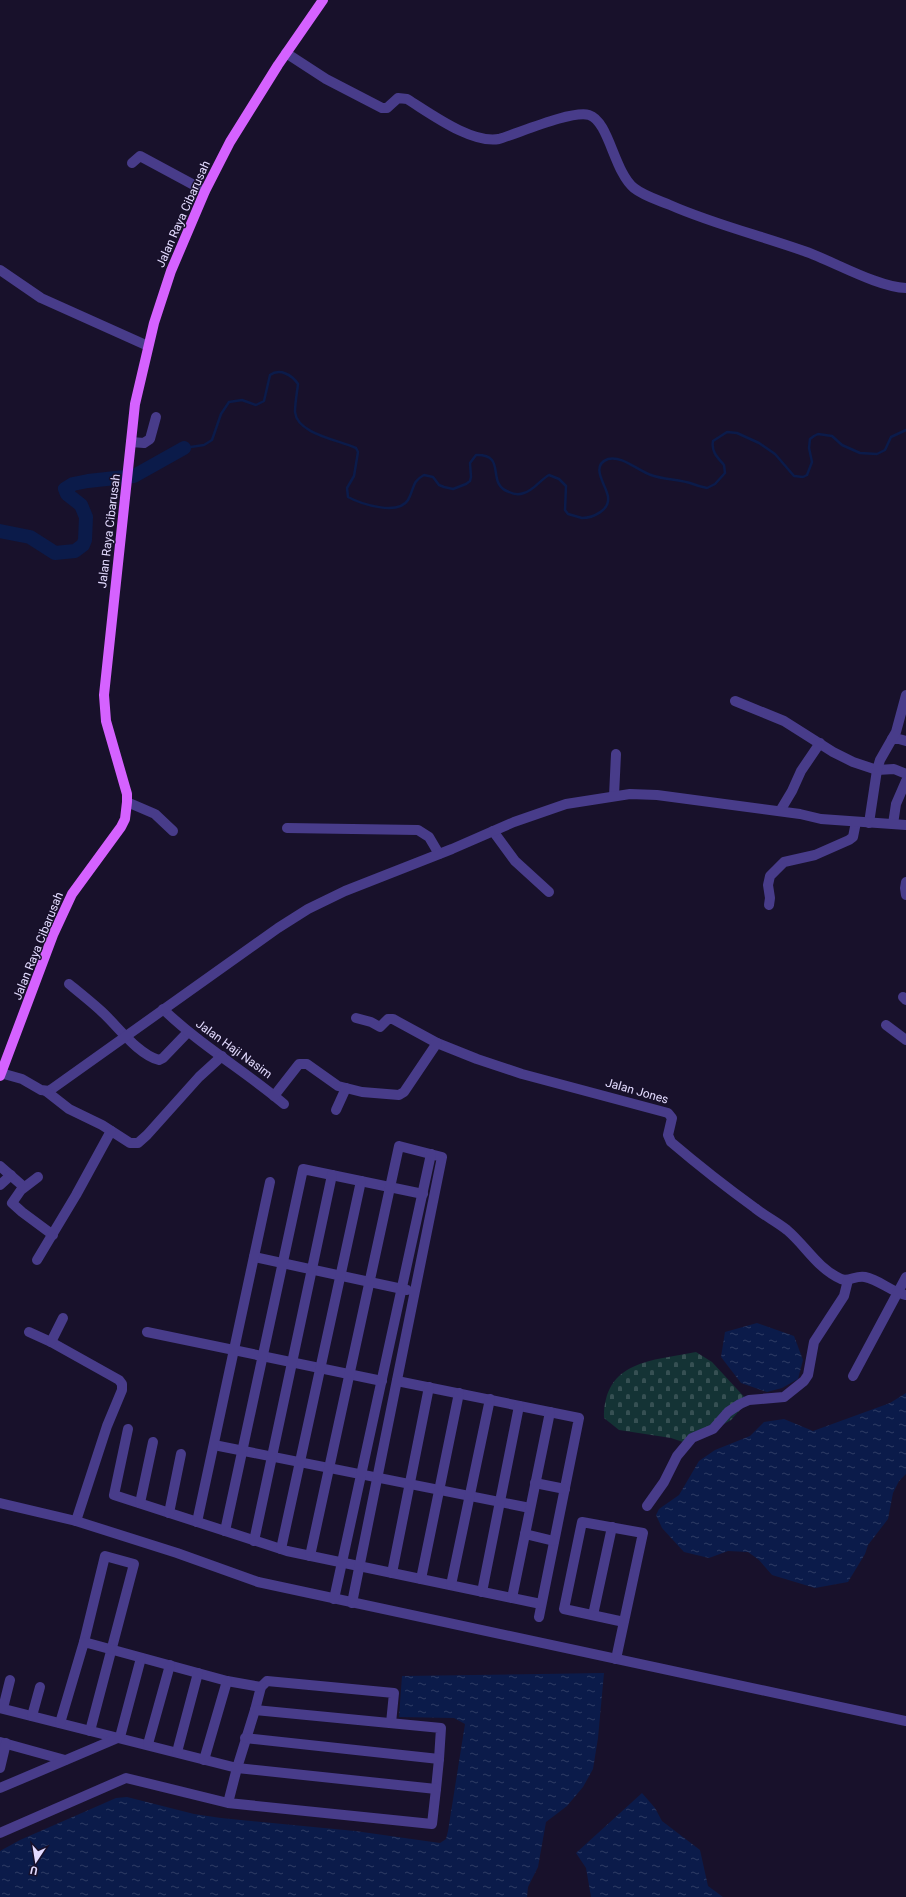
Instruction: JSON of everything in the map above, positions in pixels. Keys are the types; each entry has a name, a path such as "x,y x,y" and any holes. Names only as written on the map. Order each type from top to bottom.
{"main road":[{"name":"Jalan Raya Cibarusah","path":"1,1074 62,916 79,883 121,827 125,819 127,802 125,787 106,720 104,701 119,551 128,483 135,404 148,346 171,271 205,191 236,131 286,53 323,0"}],"street":[{"path":"286,53 326,79 382,108 387,108 398,98 406,99 460,130 488,139 496,140 505,138 573,115 590,115 601,124 623,175 631,185 641,192 692,214 804,251 879,282 906,288"},
{"path":"132,163 140,156 205,191"},
{"path":"0,270 41,298 148,346"},
{"path":"131,442 147,442 152,435 156,417"},
{"path":"869,823 877,770 880,760 897,729 906,695"},
{"path":"735,701 784,721 853,762 877,770 894,769 906,774"},
{"path":"892,739 906,741"},
{"path":"780,811 792,791 801,771 820,743"},
{"path":"614,796 616,754"},
{"path":"893,824 896,804 906,781"},
{"path":"46,1091 49,1091 65,1080 125,1035 278,928 308,909 345,891 538,813 566,804 614,796 657,794 780,811 821,819 906,825"},
{"path":"127,802 155,814 173,831"},
{"path":"769,905 770,898 768,885 770,876 777,869 787,861 815,856 849,840 853,837 856,822"},
{"path":"287,828 418,830 429,837 439,854"},
{"path":"493,831 515,861 550,892"},
{"path":"906,882 906,894"},
{"path":"70,984 145,1053 159,1060 163,1058 188,1032"},
{"name":"Jalan Haji Nasim","path":"164,1009 188,1032 274,1096 299,1064 303,1063 307,1064 333,1083 346,1088 362,1092 399,1095 404,1092 437,1043"},
{"name":"Jalan Jones","path":"356,1018 371,1022 380,1027 388,1019 393,1019 437,1043 477,1059 522,1074 668,1113 672,1118 668,1135 671,1142 755,1208 795,1237 808,1254 822,1267 841,1279 848,1280 864,1277 901,1294"},
{"path":"886,1025 906,1040"},
{"path":"1,1074 12,1075 46,1091 68,1109 83,1115 130,1143 140,1142 199,1077 222,1056"},
{"path":"336,1110 346,1088"},
{"path":"274,1096 284,1104"},
{"path":"37,1260 53,1235 112,1131"},
{"path":"310,1556 399,1146 442,1157 352,1603"},
{"path":"334,1599 431,1154"},
{"path":"0,1166 24,1187"},
{"path":"225,1531 303,1168 423,1194"},
{"path":"0,1185 11,1175"},
{"path":"254,1540 332,1175"},
{"path":"38,1177 24,1187 12,1203 53,1235"},
{"path":"281,1549 361,1181"},
{"path":"198,1522 270,1182"},
{"path":"254,1258 415,1292"},
{"path":"853,1376 901,1294 906,1277"},
{"path":"647,1506 664,1482 677,1456 692,1438 714,1429 728,1412 740,1404 749,1400 784,1397 804,1381 808,1375 814,1342 844,1296 848,1280"},
{"path":"51,1342 63,1318"},
{"path":"28,1332 51,1342 120,1380 122,1384 122,1390 107,1426 76,1521"},
{"path":"147,1332 382,1381"},
{"path":"397,1381 580,1418 539,1618"},
{"path":"392,1573 429,1387"},
{"path":"421,1579 459,1393"},
{"path":"451,1585 490,1399"},
{"path":"482,1592 519,1406"},
{"path":"512,1598 550,1412"},
{"path":"128,1429 114,1495 281,1549 541,1604"},
{"path":"140,1503 154,1442"},
{"path":"214,1445 530,1508"},
{"path":"169,1513 182,1454"},
{"path":"535,1482 565,1489"},
{"path":"0,1503 76,1521 177,1553 258,1582 906,1721"},
{"path":"616,1659 624,1622 643,1533 582,1522 564,1609 624,1622"},
{"path":"593,1615 612,1527"},
{"path":"525,1534 554,1540"},
{"path":"60,1723 84,1642 105,1556 134,1564 90,1731"},
{"path":"84,1642 228,1681 260,1687"},
{"path":"120,1737 141,1658"},
{"path":"148,1744 170,1665"},
{"path":"178,1752 198,1673"},
{"path":"10,1680 1,1708 90,1731 148,1744 237,1768 436,1789"},
{"path":"204,1760 228,1681"},
{"path":"228,1803 245,1738 256,1710 260,1687 267,1681 394,1693 391,1723"},
{"path":"32,1716 40,1687"},
{"path":"0,1833 126,1778 228,1803 432,1824 441,1728 256,1710"},
{"path":"0,1788 120,1737"},
{"path":"245,1738 439,1759"},
{"path":"0,1768 3,1742 65,1760"}],"green space":[{"path":"696,1352 712,1362 748,1401 731,1420 689,1444 671,1438 619,1430 604,1418 606,1399 612,1384 622,1374 634,1367 648,1362"}],"water":[{"path":"757,1323 794,1336 803,1360 798,1379 782,1388 767,1392 741,1383 721,1357 725,1332"},
{"path":"906,1393 906,1474 899,1481 893,1493 888,1519 868,1545 865,1554 848,1582 815,1588 772,1575 759,1560 748,1552 728,1551 709,1558 684,1552 662,1528 656,1515 659,1509 679,1495 699,1461 715,1450 750,1436 764,1422 784,1419 813,1431 890,1403"},
{"path":"604,1673 598,1738 593,1769 583,1787 567,1806 546,1822 538,1867 528,1887 527,1897 0,1897 0,1851 20,1840 116,1798 127,1797 194,1814 221,1818 355,1831 440,1843 446,1839 448,1831 465,1724 454,1718 399,1717 402,1676"},
{"path":"642,1793 655,1808 662,1821 700,1850 708,1886 723,1897 591,1897 586,1868 576,1853"}],"waterway":[{"path":"184,448 204,445 212,440 221,414 229,402 242,400 256,405 264,401 270,375 282,372 289,375 298,384 295,412 297,420 311,431 356,448 358,452 354,476 347,488 348,497 361,503 379,507 388,508 403,505 408,500 417,480 424,475 433,477 439,485 453,489 470,481 470,463 476,455 486,456 491,459 494,464 498,483 502,488 512,493 520,494 528,492 549,475 559,479 566,486 565,510 568,514 586,518 596,515 604,509 608,502 607,492 599,471 600,466 608,459 619,459 656,477 688,482 707,488 715,484 725,473 724,465 713,448 713,441 727,432 737,433 759,443 775,454 794,476 803,477 807,475 812,462 809,448 810,439 818,434 832,436 842,445 860,453 877,454 885,450 891,437 906,430"},
{"path":"0,531 30,537 55,553 75,551 83,545 85,540 86,517 81,505 67,494 65,489 73,484 88,481 134,476 184,448"}]}
